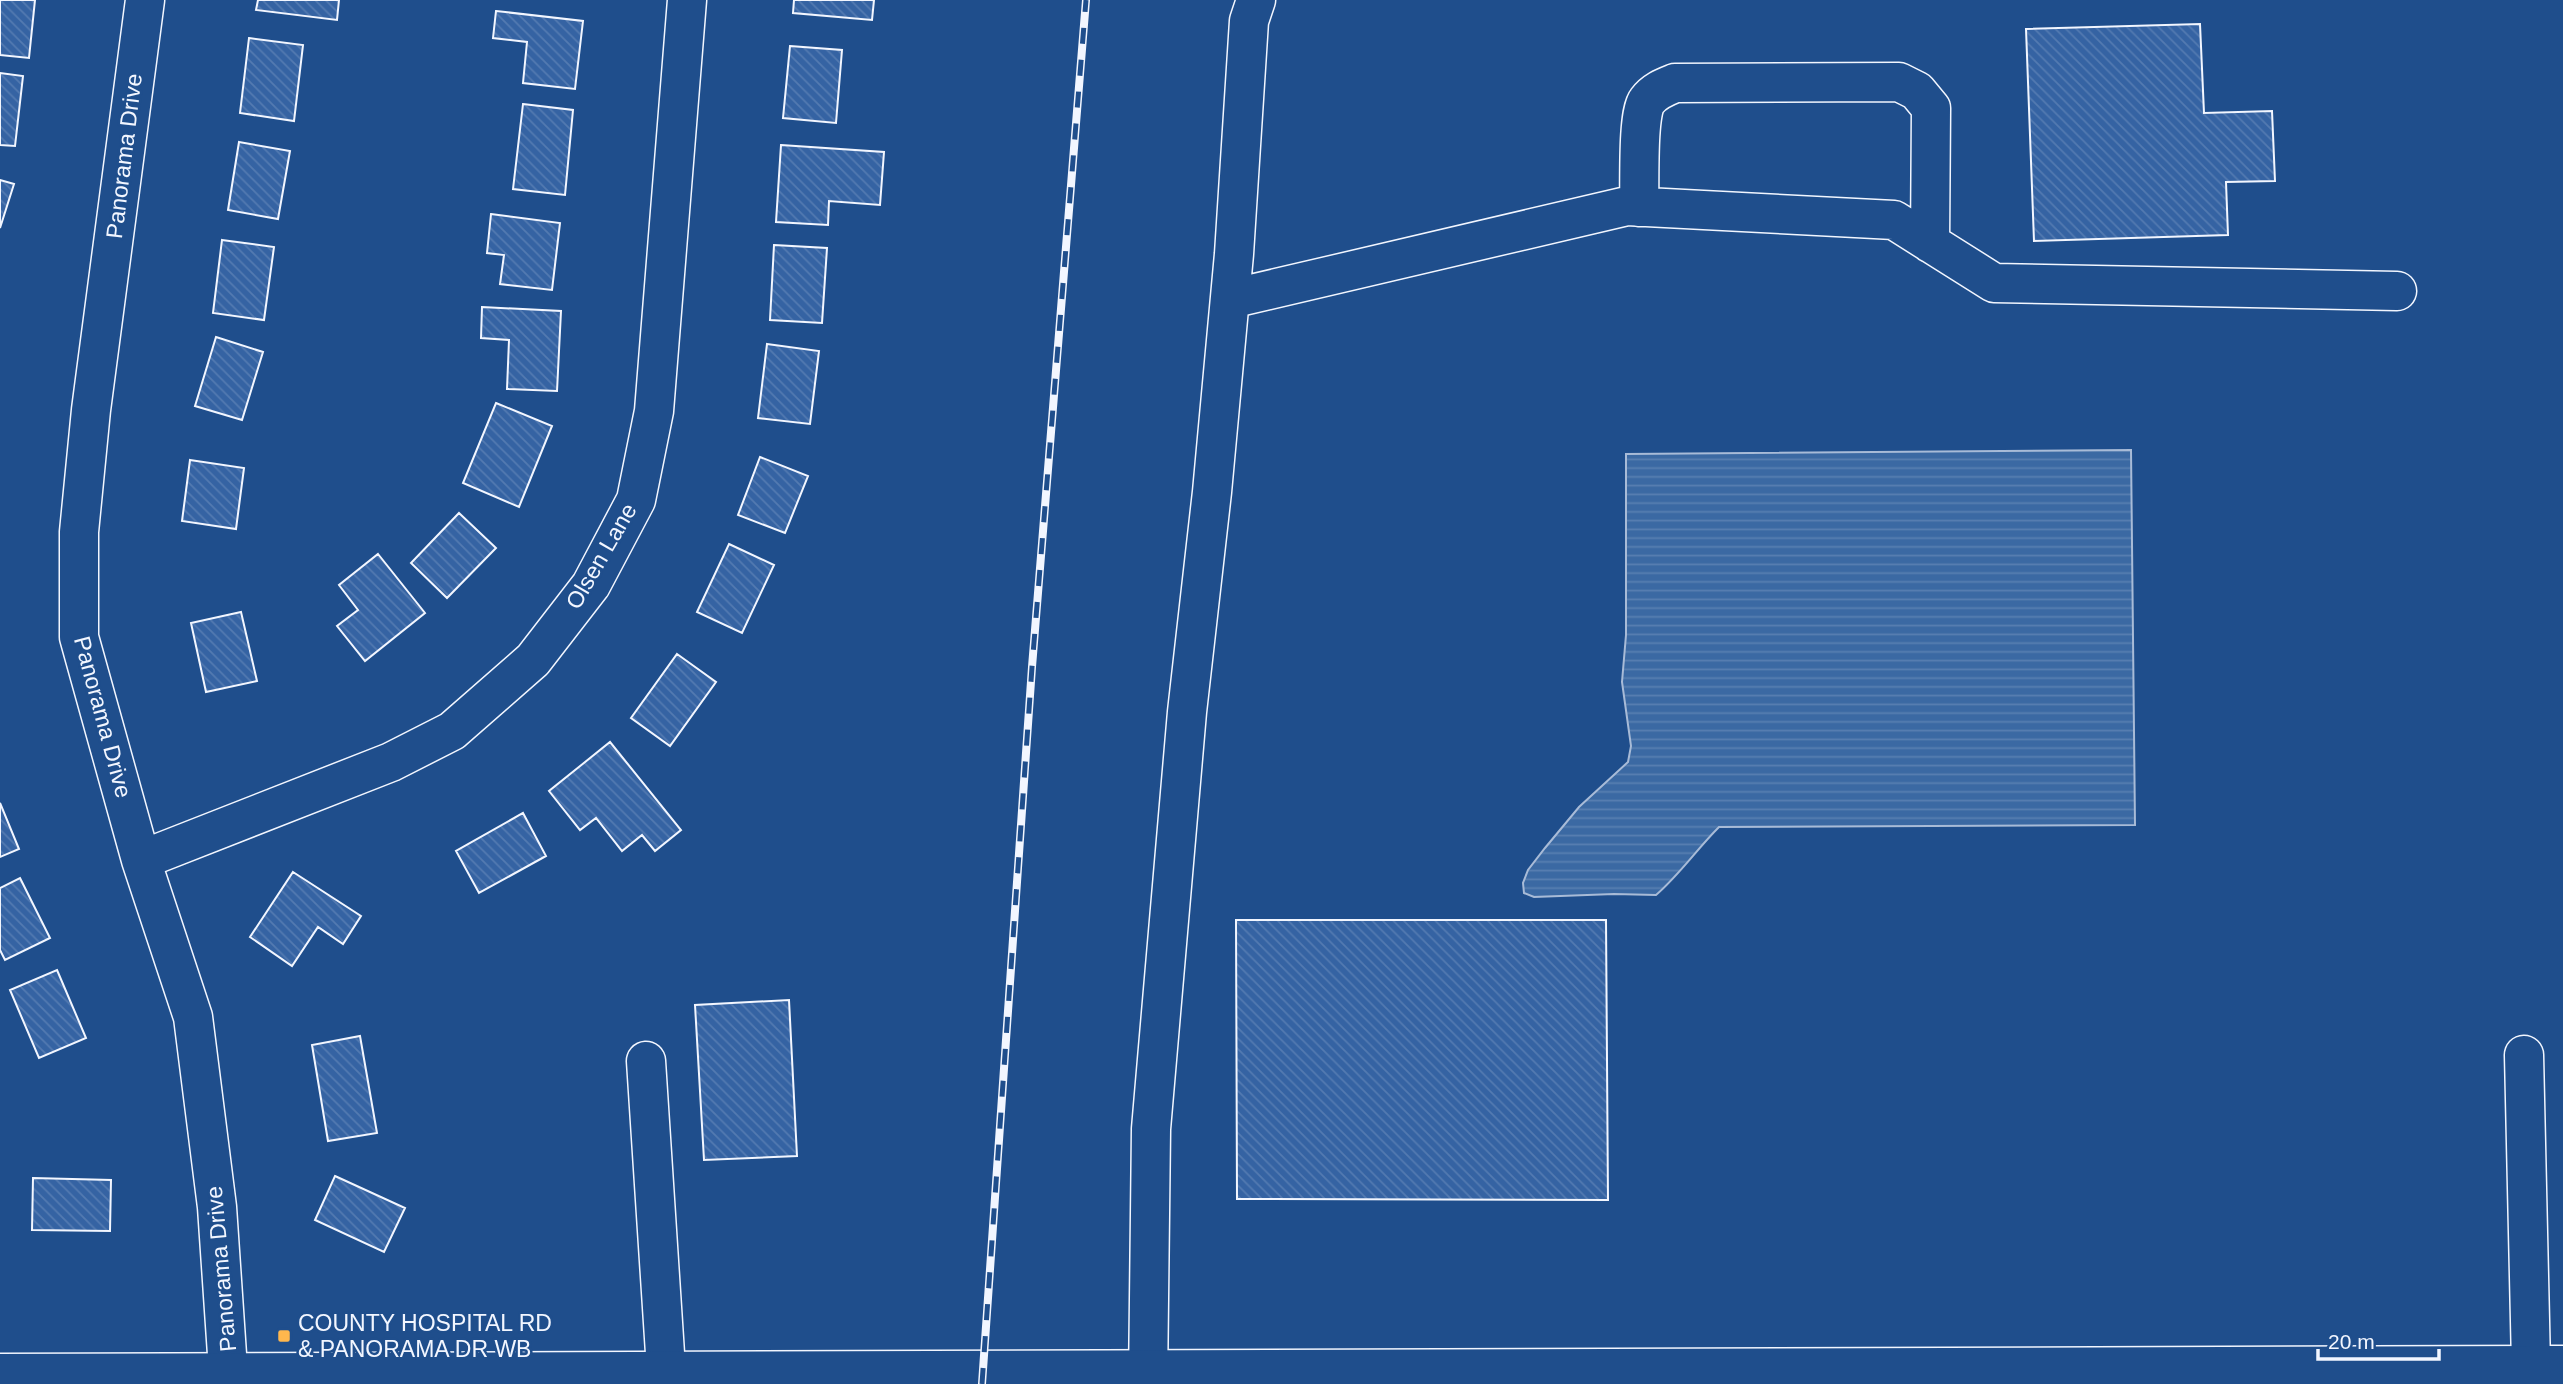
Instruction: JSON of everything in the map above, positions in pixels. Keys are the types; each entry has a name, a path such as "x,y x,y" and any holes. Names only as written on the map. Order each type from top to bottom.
{"main road":[{"name":"Panorama Drive","path":"145,0 91,410 79,532 79,638 141,860 193,1017 217,1208 229,1378"},
{"name":"Olsen Lane","path":"141,860 391,762 452,731 533,660 591,584 636,500 654,411 688,0"},
{"path":"1148,1376 1151,1129 1187,712 1230,299 1249,21 1256,0"},
{"path":"1639,206 1642,119 1645,102 1658,90 1675,83 1899,82 1917,90 1931,108 1930,243"},
{"path":"1230,299 1627,206 1894,220 1994,283 2397,291"},
{"path":"0,1373 229,1378 666,1369 1148,1376 2126,1375 2547,1365 2524,1055"},
{"path":"646,1061 666,1369"}],"water":[{"path":"2131,450 2135,825 1719,827 1656,895 1534,897 1524,893 1523,883 1528,870 1545,848 1579,807 1628,762 1631,746 1622,682 1626,635 1626,454"}],"building":[{"path":"0,0 35,0 29,58 0,55"},
{"path":"258,0 339,0 337,20 256,10"},
{"path":"794,0 874,0 872,20 793,13"},
{"path":"496,11 583,21 575,89 523,83 527,42 493,38"},
{"path":"2200,24 2204,113 2272,111 2275,181 2226,182 2228,235 2034,241 2026,29"},
{"path":"249,38 303,45 294,121 240,113"},
{"path":"790,46 842,50 836,123 783,118"},
{"path":"0,73 23,76 15,146 0,145"},
{"path":"523,104 573,110 565,195 513,189"},
{"path":"239,142 290,151 278,219 228,210"},
{"path":"781,145 884,152 880,205 829,201 828,225 776,222"},
{"path":"0,180 14,184 0,228"},
{"path":"491,214 560,223 552,290 500,284 504,255 487,253"},
{"path":"222,240 274,247 264,320 213,313"},
{"path":"774,245 827,248 822,323 770,320"},
{"path":"482,307 561,311 557,391 507,389 509,340 481,338"},
{"path":"216,337 263,352 242,420 195,406"},
{"path":"767,344 819,351 810,424 758,418"},
{"path":"496,403 552,426 519,507 463,483"},
{"path":"760,457 808,476 785,533 738,515"},
{"path":"190,460 244,468 236,529 182,521"},
{"path":"459,513 496,548 447,598 411,563"},
{"path":"729,544 774,565 742,633 697,612"},
{"path":"378,554 425,613 365,661 337,626 358,610 339,585"},
{"path":"241,612 257,681 206,692 191,623"},
{"path":"677,654 716,682 670,746 631,718"},
{"path":"610,742 681,830 655,851 642,835 622,851 596,818 580,830 549,791"},
{"path":"0,803 19,849 0,857"},
{"path":"523,813 546,856 479,893 456,851"},
{"path":"293,872 361,916 343,944 318,927 292,966 250,937"},
{"path":"20,878 50,938 5,960 0,950 0,888"},
{"path":"1236,920 1606,920 1608,1200 1237,1199"},
{"path":"57,970 86,1038 39,1058 10,990"},
{"path":"789,1000 797,1156 704,1160 695,1005"},
{"path":"360,1036 377,1133 328,1141 312,1045"},
{"path":"335,1176 405,1208 384,1252 315,1220"},
{"path":"33,1178 111,1180 110,1231 32,1230"}],"railway":[{"path":"982,1384 1032,667 1086,0"}],"place":[{"name":"COUNTY HOSPITAL RD & PANORAMA DR WB","path":"284,1336"}]}
